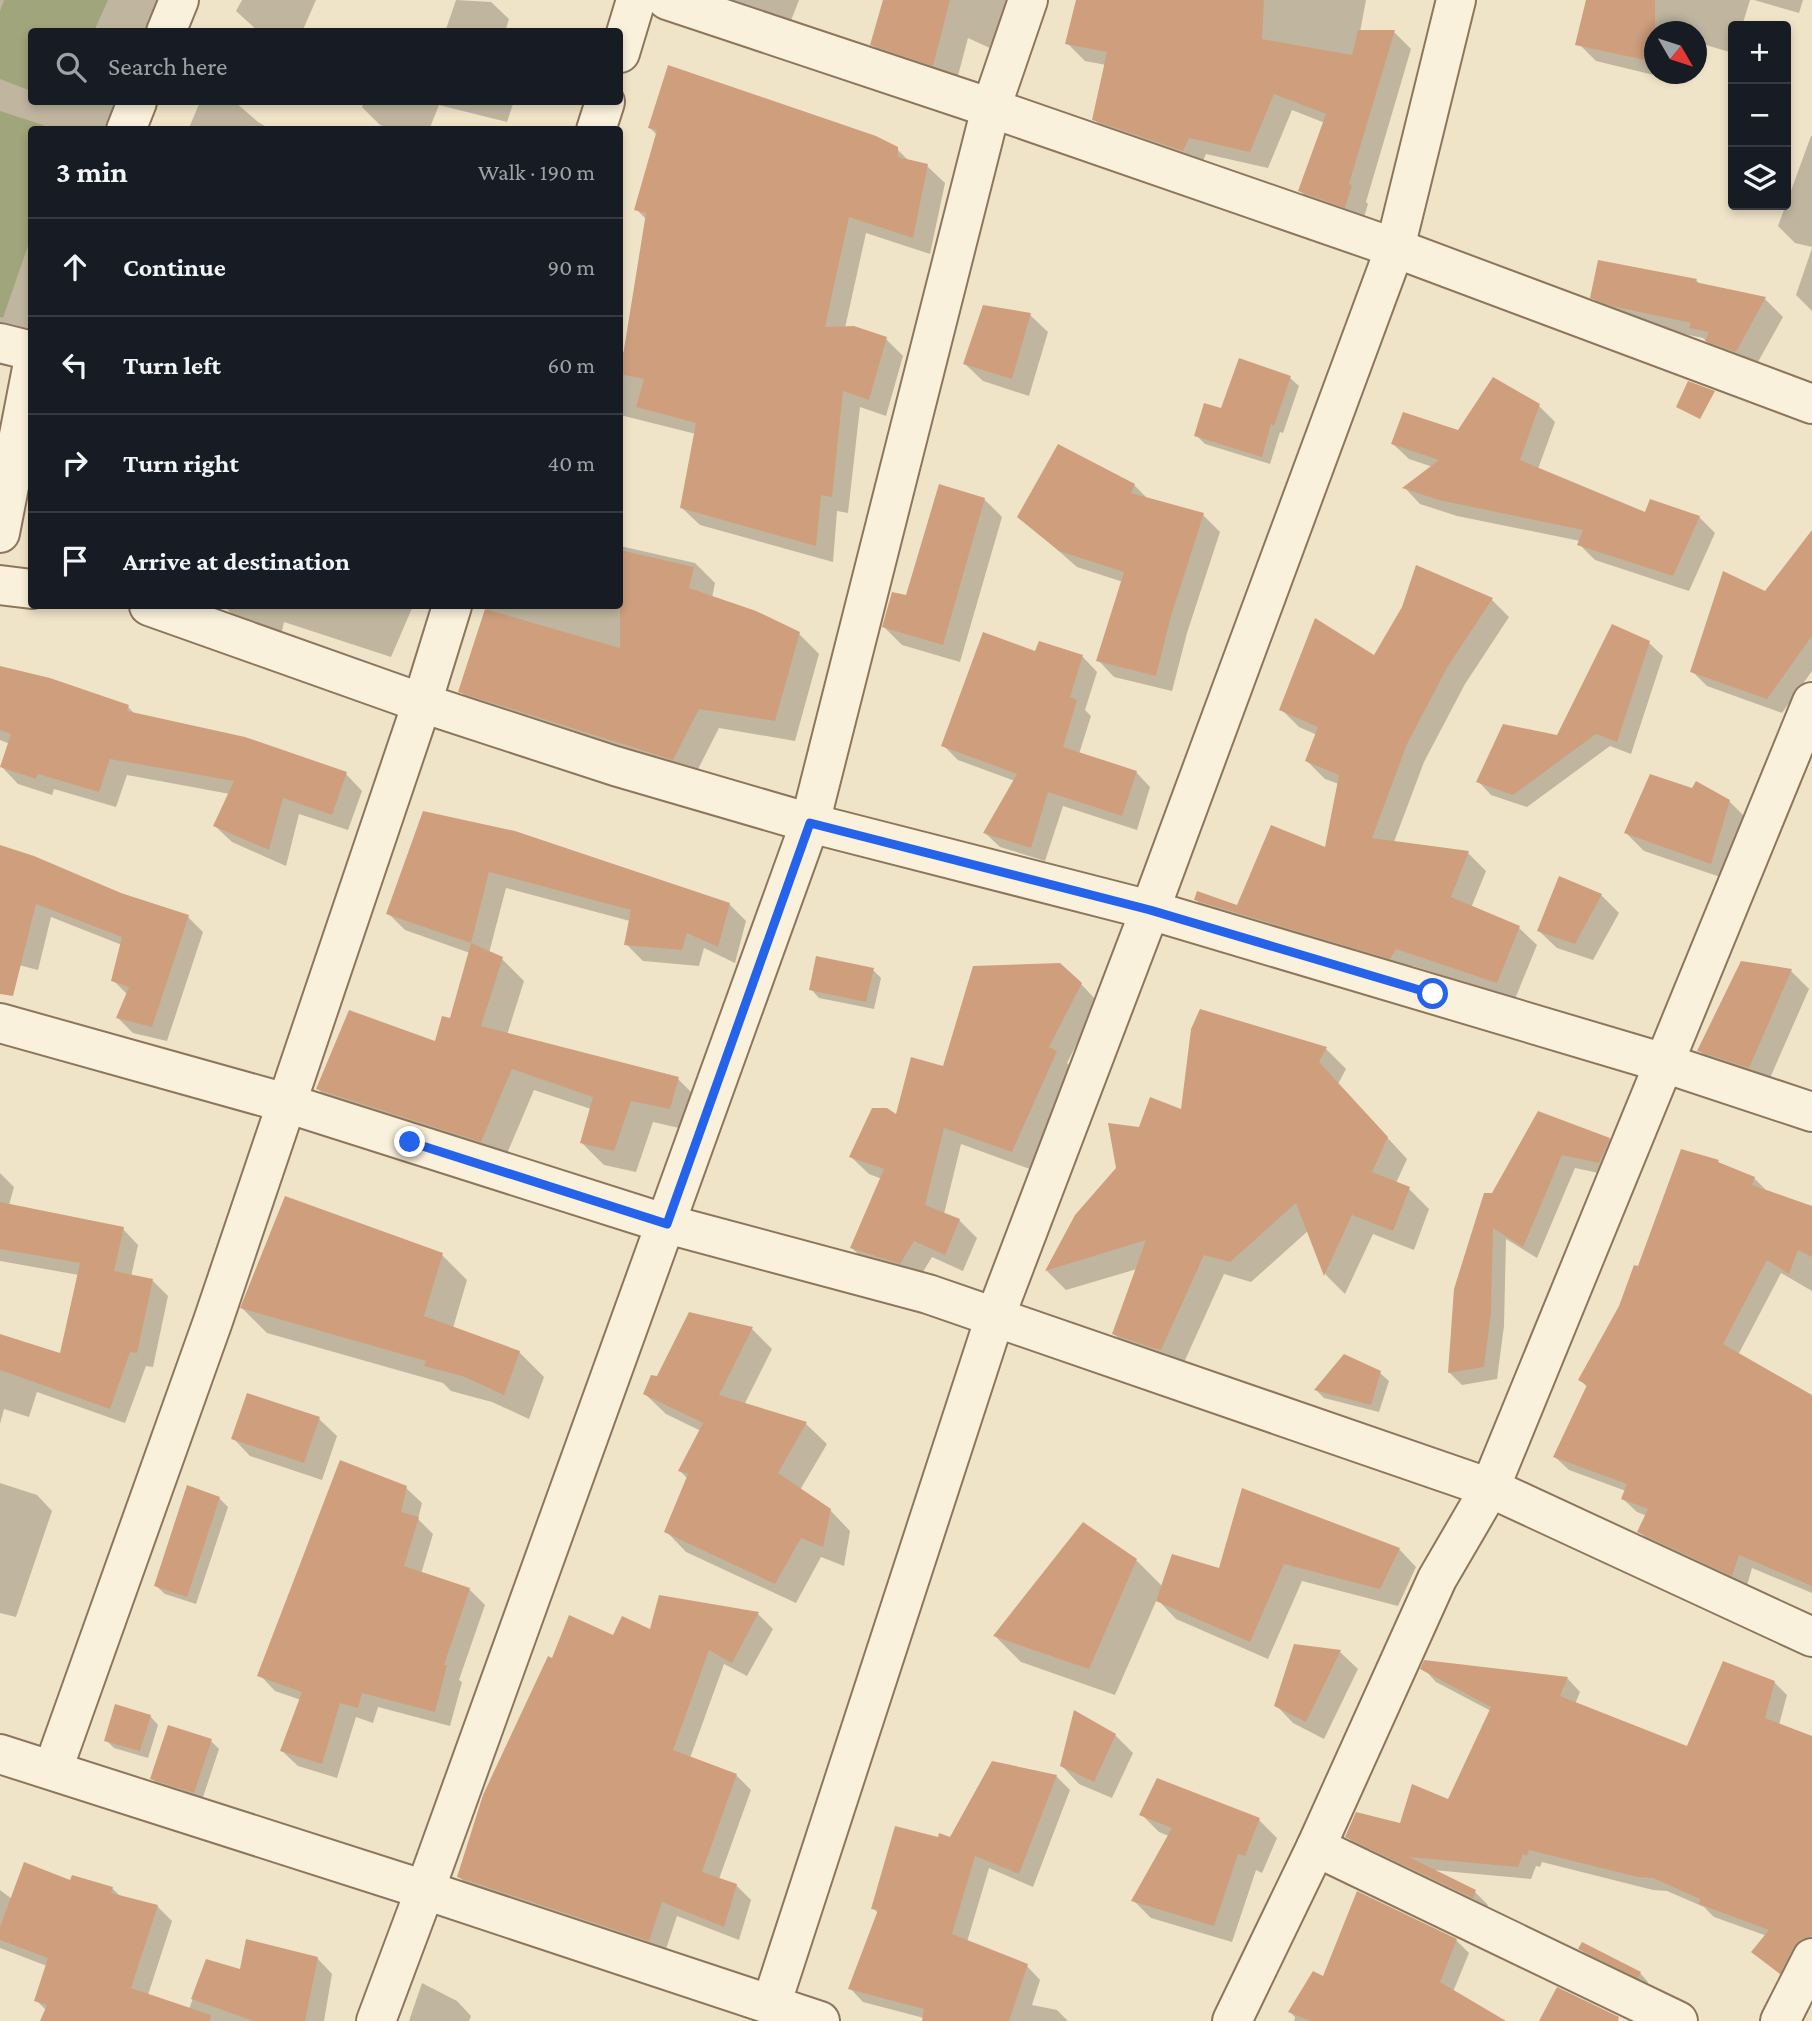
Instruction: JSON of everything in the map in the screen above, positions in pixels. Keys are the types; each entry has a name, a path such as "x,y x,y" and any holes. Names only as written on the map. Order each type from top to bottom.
{"street":[{"path":"168,28 178,0"},
{"path":"623,43 636,0"},
{"path":"667,0 991,108 1395,248 1812,404"},
{"path":"376,2021 667,1224 810,823 991,108 1028,0"},
{"path":"771,2005 995,1317 1150,910 1395,248 1456,0"},
{"path":"127,126 136,105"},
{"path":"597,126 604,105"},
{"path":"0,343 28,350"},
{"path":"0,533 28,390"},
{"path":"0,585 28,588"},
{"path":"157,609 422,703 615,766 810,823 1150,910 1664,1063 1812,1112"},
{"path":"54,1769 208,1334 422,703 451,609"},
{"path":"1232,2021 1316,1847 1437,1579 1490,1488 1812,702"},
{"path":"0,1023 286,1103 667,1224 928,1294 1490,1488 1812,1637"},
{"path":"0,1754 54,1769 820,2021"},
{"path":"1316,1847 1678,2021"},
{"path":"1780,2021 1812,1958"}],"green space":[{"path":"4,0 108,0 95,28 28,28 28,90 0,79 0,11"},
{"path":"0,111 46,126 28,126 28,246 3,318 0,317"}],"building":[{"path":"883,0 950,0 933,66 870,45"},
{"path":"1076,0 1264,0 1262,39 1352,55 1358,30 1395,30 1349,184 1352,185 1345,208 1298,191 1326,114 1274,94 1250,152 1189,138 1183,151 1092,120 1107,52 1065,44"},
{"path":"1586,0 1655,0 1655,21 1644,21 1644,60 1575,45"},
{"path":"668,65 876,136 898,147 898,157 928,164 913,238 849,217 825,327 854,326 887,337 869,400 843,391 832,497 821,495 816,546 680,508 696,423 636,407 644,379 623,375 623,355 646,213 634,210 657,130 648,128"},
{"path":"1598,260 1697,279 1695,282 1766,297 1736,352 1705,341 1709,332 1689,328 1691,323 1612,306 1590,298"},
{"path":"983,305 1031,313 1012,379 963,364"},
{"path":"1239,358 1291,376 1274,426 1271,424 1262,457 1194,436 1204,403 1221,408"},
{"path":"1493,377 1540,404 1520,460 1645,512 1650,499 1700,516 1673,576 1577,545 1583,530 1439,500 1402,488 1439,460 1391,444 1403,412 1458,430"},
{"path":"1688,381 1715,391 1700,419 1676,407"},
{"path":"1058,444 1135,484 1131,493 1204,513 1171,616 1156,676 1096,661 1124,572 1059,551 1017,517"},
{"path":"939,484 985,498 943,645 882,627 892,592 906,595"},
{"path":"1812,530 1812,636 1767,699 1690,672 1723,571 1765,591"},
{"path":"623,551 694,567 689,588 756,611 800,632 775,721 699,709 673,760 458,692 485,609 620,648"},
{"path":"1416,565 1493,598 1448,666 1407,744 1372,838 1469,851 1451,897 1520,926 1497,983 1396,949 1390,959 1194,900 1197,891 1237,905 1271,825 1325,847 1339,775 1305,761 1318,727 1279,710 1315,618 1374,655 1402,607"},
{"path":"1612,624 1650,641 1617,742 1596,734 1513,795 1476,782 1503,724 1557,735"},
{"path":"983,632 1035,651 1039,641 1083,655 1070,697 1077,700 1063,747 1137,771 1122,816 1048,792 1031,848 983,833 1017,774 941,746"},
{"path":"0,666 50,678 129,705 127,711 245,737 347,772 332,815 283,798 269,850 213,826 234,781 110,759 99,792 38,774 36,779 0,767 11,734 0,730"},
{"path":"1650,774 1692,788 1696,781 1730,800 1711,864 1624,833"},
{"path":"423,811 515,831 730,903 718,947 687,933 682,950 624,945 631,910 489,872 471,943 386,914"},
{"path":"0,845 34,856 121,893 189,915 152,1027 116,1018 129,987 111,981 122,937 36,904 13,996 0,994"},
{"path":"1559,876 1602,894 1575,944 1537,931"},
{"path":"471,943 503,957 481,1026 679,1077 670,1109 631,1101 614,1151 580,1143 593,1097 512,1069 481,1142 316,1089 349,1010 435,1041 442,1016 450,1018"},
{"path":"816,956 874,968 866,1002 809,990"},
{"path":"1741,961 1792,969 1749,1068 1697,1051"},
{"path":"1060,963 1082,983 1049,1047 1057,1051 1012,1152 944,1128 925,1205 960,1219 945,1255 914,1241 900,1264 850,1248 884,1169 849,1157 872,1108 887,1108 896,1114 911,1057 943,1066 973,966"},
{"path":"1200,1009 1327,1047 1319,1062 1388,1137 1372,1172 1410,1187 1393,1231 1352,1215 1324,1276 1296,1203 1230,1262 1204,1255 1161,1350 1112,1334 1146,1240 1045,1271 1075,1215 1116,1168 1108,1123 1139,1127 1150,1097 1181,1109 1191,1029"},
{"path":"1538,1111 1610,1138 1599,1163 1562,1155 1523,1247 1493,1228 1491,1312 1484,1367 1448,1373 1454,1289 1484,1193 1492,1193"},
{"path":"1681,1149 1719,1160 1718,1162 1755,1177 1752,1185 1812,1206 1812,1257 1798,1250 1789,1274 1767,1260 1723,1344 1812,1395 1812,1586 1739,1555 1732,1576 1637,1532 1648,1509 1621,1499 1627,1484 1553,1457 1587,1385 1578,1380 1619,1306 1634,1265 1638,1266"},
{"path":"285,1196 443,1253 424,1316 520,1351 504,1395 465,1377 424,1366 426,1361 240,1308"},
{"path":"0,1202 124,1227 114,1271 153,1279 137,1353 130,1352 110,1409 0,1370 0,1334 60,1353 80,1263 0,1249"},
{"path":"689,1312 753,1327 719,1395 807,1422 778,1473 831,1509 823,1547 801,1538 775,1584 664,1532 688,1474 678,1471 703,1423 643,1394 651,1375 657,1376"},
{"path":"1344,1354 1381,1371 1371,1405 1314,1390"},
{"path":"247,1393 320,1417 304,1463 231,1439"},
{"path":"340,1460 407,1486 401,1512 419,1517 404,1566 470,1588 444,1665 447,1665 435,1712 362,1693 358,1708 340,1703 322,1764 280,1751 302,1692 257,1676"},
{"path":"187,1485 220,1497 187,1597 154,1586"},
{"path":"1242,1488 1400,1548 1380,1589 1284,1564 1250,1642 1156,1601 1172,1554 1219,1568"},
{"path":"1083,1522 1137,1559 1089,1669 993,1636"},
{"path":"659,1595 759,1612 732,1663 709,1650 673,1750 737,1774 702,1872 737,1884 724,1927 662,1902 649,1941 457,1877 483,1795 548,1656 552,1658 569,1615 613,1635 622,1616 650,1629"},
{"path":"1294,1644 1341,1650 1306,1722 1274,1706"},
{"path":"1424,1660 1568,1677 1560,1696 1687,1746 1723,1661 1775,1681 1765,1718 1812,1736 1812,1936 1801,1939 1793,1948 1780,1974 1751,1952 1769,1930 1699,1904 1700,1899 1653,1878 1638,1877 1529,1850 1527,1856 1523,1854 1518,1867 1409,1857 1476,1890 1473,1898 1345,1837 1356,1812 1400,1823 1412,1784 1448,1799 1491,1707 1420,1669"},
{"path":"115,1704 151,1715 140,1751 104,1741"},
{"path":"1074,1710 1116,1734 1094,1782 1060,1766"},
{"path":"168,1725 212,1739 194,1793 150,1779"},
{"path":"992,1761 1057,1775 1019,1874 975,1856 952,1934 1028,1964 1009,2021 922,2021 924,2009 848,1989 878,1910 871,1909 895,1826 938,1837 939,1833 950,1837"},
{"path":"1157,1778 1260,1818 1245,1856 1238,1854 1214,1926 1131,1901 1172,1828 1139,1815"},
{"path":"24,1862 70,1880 72,1875 113,1887 111,1893 158,1905 131,1988 211,2015 210,2021 40,2021 47,2005 34,2001 48,1958 0,1940 0,1927"},
{"path":"1357,1891 1457,1939 1440,1982 1506,2021 1311,2021 1288,2012 1313,1971 1323,1976"},
{"path":"246,1939 318,1957 305,2021 254,2021 191,1999 206,1959 240,1969"},
{"path":"1582,1942 1641,1972 1638,1978 1578,1949"},
{"path":"1557,1987 1619,2017 1618,2021 1539,2021"}],"route":[{"path":"410,1142 667,1224 810,823 1150,910 1433,994"}]}
